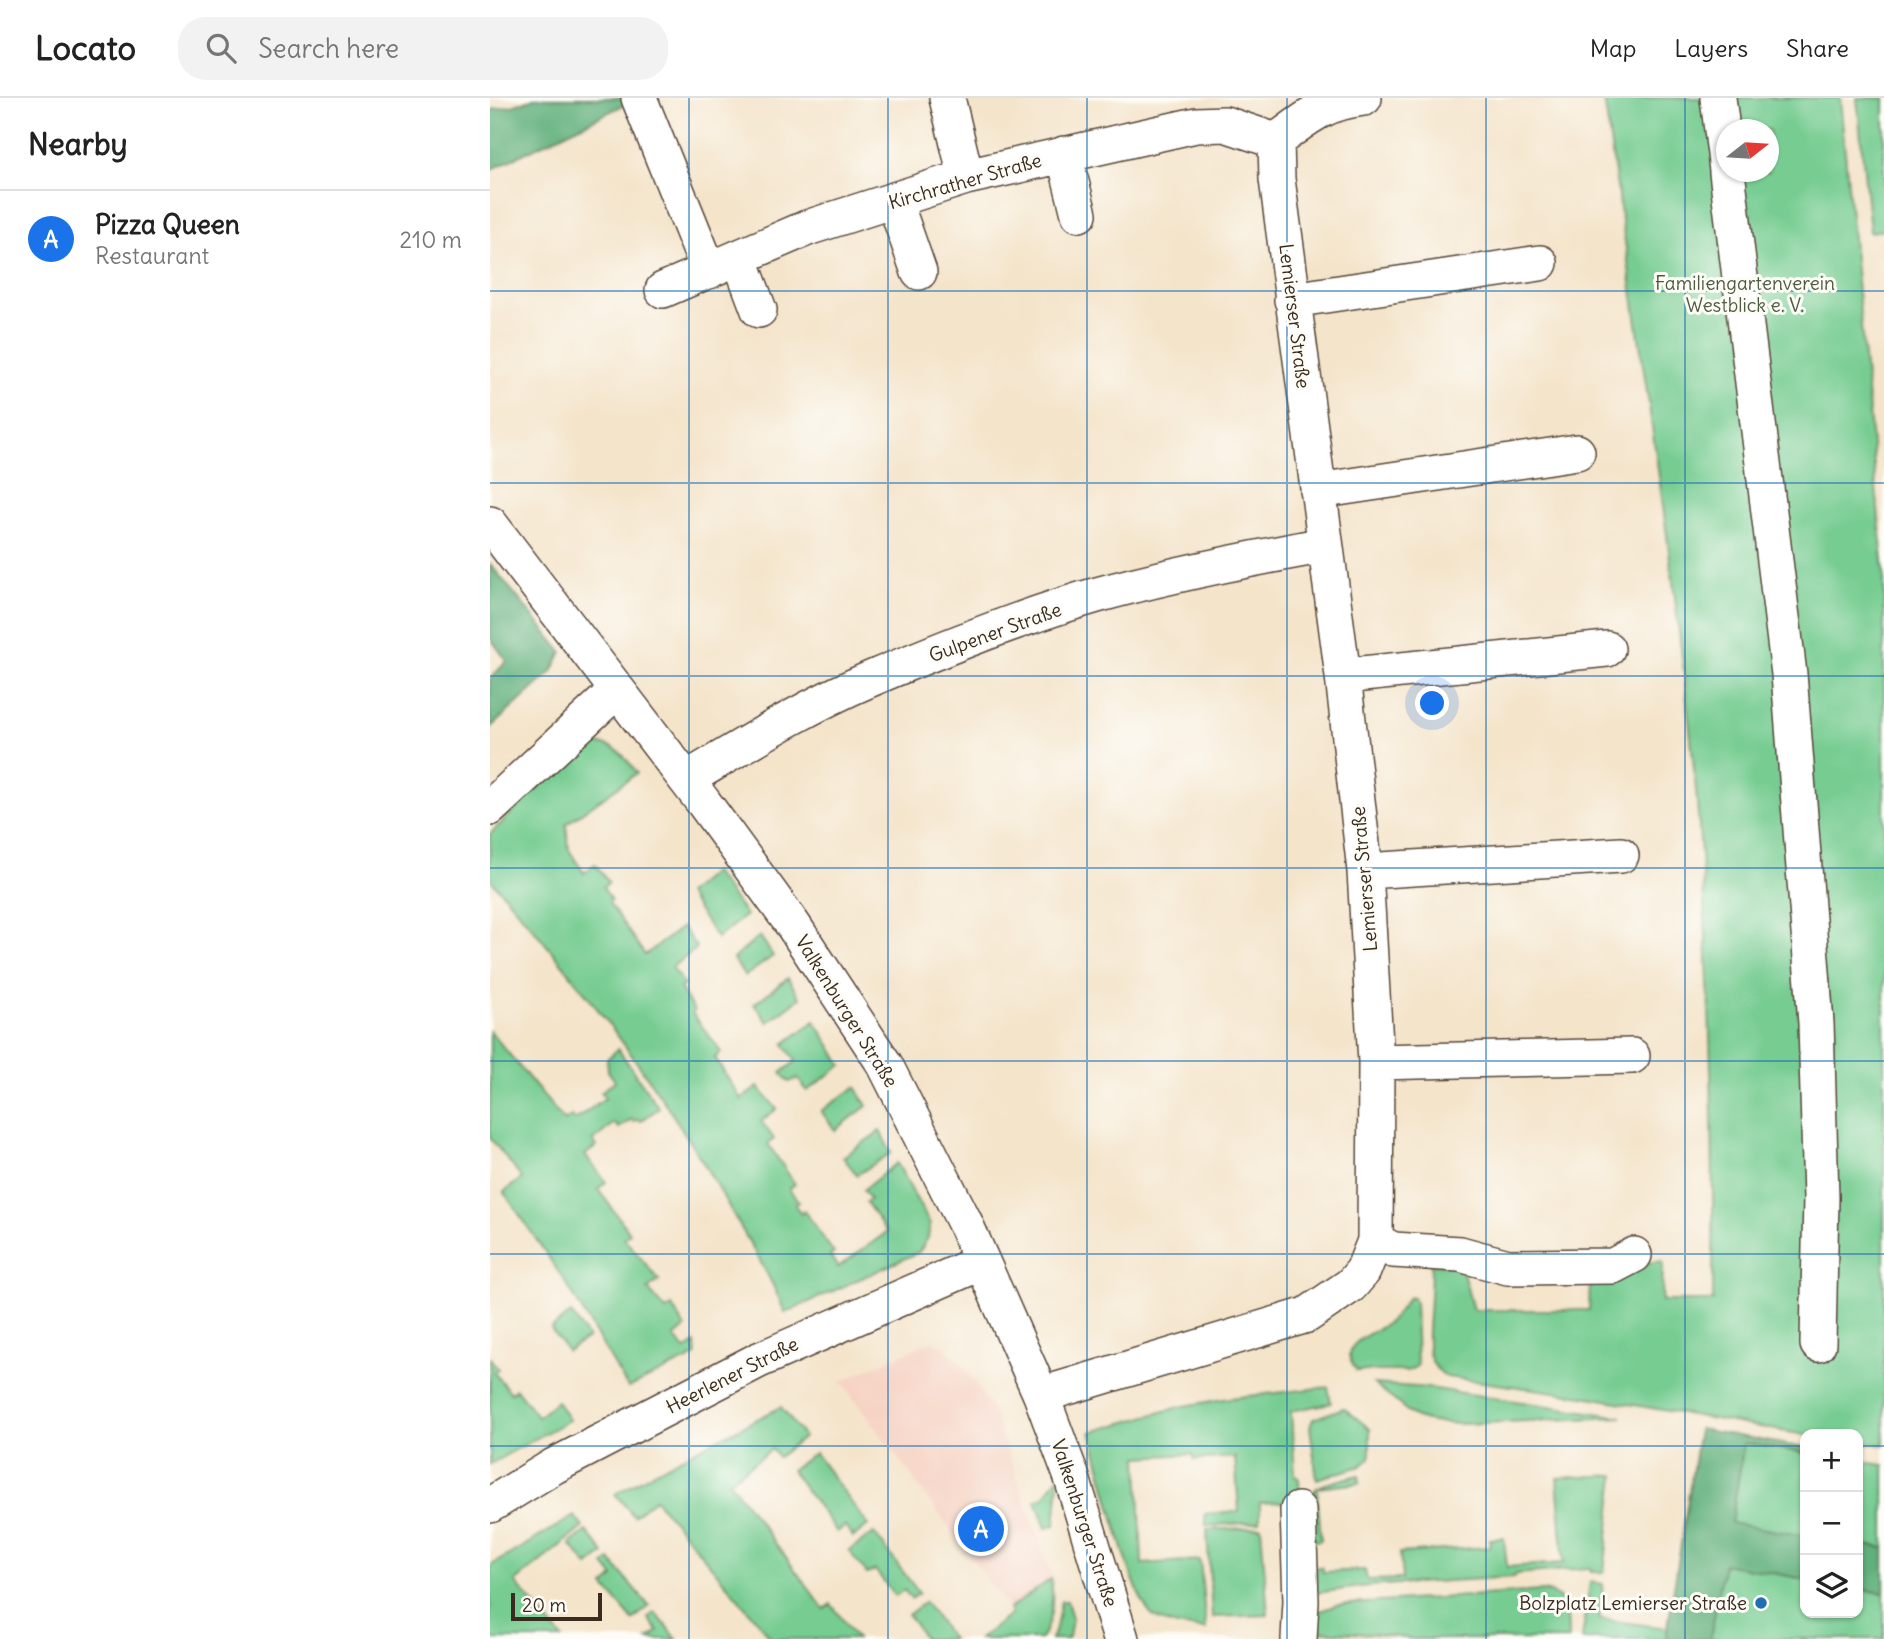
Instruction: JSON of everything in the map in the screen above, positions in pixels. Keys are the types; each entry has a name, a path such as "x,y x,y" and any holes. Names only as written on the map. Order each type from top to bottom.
{"street":[{"path":"639,98 724,264 759,310"},
{"path":"947,98 966,177"},
{"path":"1276,141 1314,112 1339,101 1364,98"},
{"path":"1718,98 1721,119"},
{"name":"Kirchrather Straße","path":"663,290 807,228 966,177 1196,125 1225,124 1276,141"},
{"name":"Lemierser Straße","path":"1041,1395 1307,1315 1351,1285 1363,1271 1375,1241 1376,1062 1365,871 1343,676 1277,179 1276,141"},
{"path":"1064,154 1079,214"},
{"path":"1728,182 1789,674 1816,1023 1821,1198 1818,1344"},
{"path":"894,200 919,272"},
{"path":"1292,300 1540,263"},
{"path":"1318,491 1577,452"},
{"name":"Valkenburger Straße","path":"490,524 687,779 793,925 885,1065 982,1262 1041,1395 1071,1475 1121,1639"},
{"name":"Gulpener Straße","path":"687,779 775,727 867,681 993,631 1109,592 1223,563 1325,545"},
{"path":"1343,676 1607,649"},
{"path":"490,808 617,690"},
{"path":"1365,871 1621,855"},
{"path":"1376,1062 1632,1056"},
{"path":"1375,1241 1393,1250 1460,1254 1508,1266 1613,1266 1634,1255"},
{"name":"Heerlener Straße","path":"490,1505 554,1466 759,1360 982,1262"},
{"path":"1298,1510 1301,1601 1299,1639"}],"shaded area":[{"path":"932,1341 943,1346 969,1373 992,1409 1051,1573 1051,1579 1009,1609 841,1381"}],"green space":[{"path":"534,98 638,98 490,170 490,110"},
{"name":"Familiengartenverein Westblick e. V.","path":"1604,98 1840,98 1884,573 1884,1445 1863,1443 1863,1429 1800,1429 1800,1434 1583,1396 1447,1377 1434,1365 1428,1349 1431,1264 1461,1265 1473,1310 1589,1310 1590,1283 1634,1264 1663,1261 1662,1301 1713,1301 1710,1046 1696,791 1677,617"},
{"path":"1857,98 1884,98 1884,230 1870,232"},
{"path":"490,564 562,652 552,672 490,728 490,679 507,661 490,638"},
{"path":"596,744 615,749 637,773 566,824 569,850 584,873 595,864 609,883 603,887 611,900 609,903 645,955 682,927 697,948 672,967 684,985 680,988 694,1011 692,1013 721,1052 715,1058 741,1099 758,1087 777,1109 761,1121 774,1139 768,1144 795,1184 789,1189 799,1202 795,1205 801,1214 804,1211 834,1253 830,1256 838,1267 887,1232 866,1202 870,1199 863,1190 897,1163 930,1224 928,1238 919,1252 785,1313 775,1289 710,1174 653,1085 591,1000 490,879 490,834 571,756"},
{"path":"713,872 746,915 717,938 687,894"},
{"path":"760,936 773,956 745,976 733,959"},
{"path":"788,978 800,998 768,1022 754,1004"},
{"path":"815,1021 842,1065 807,1091 798,1078 789,1082 781,1073 796,1061 784,1044"},
{"path":"490,1031 564,1121 571,1116 575,1120 605,1098 601,1092 615,1081 608,1071 607,1059 618,1049 659,1108 641,1121 637,1119 634,1122 632,1119 619,1128 614,1123 593,1141 597,1146 585,1155 606,1182 598,1189 630,1233 624,1238 659,1280 648,1289 666,1310 672,1306 685,1328 674,1337 685,1350 695,1343 696,1356 628,1388 566,1283 504,1192 522,1178 490,1138"},
{"path":"856,1087 867,1106 835,1130 821,1111"},
{"path":"880,1131 891,1153 857,1175 843,1157"},
{"path":"1413,1297 1417,1366 1408,1371 1357,1371 1351,1361 1353,1346 1391,1320 1408,1298"},
{"path":"571,1313 588,1338 567,1351 551,1329"},
{"path":"490,1358 498,1369 494,1373 511,1393 516,1389 538,1417 557,1401 569,1420 490,1464"},
{"path":"1374,1384 1429,1388 1622,1417 1460,1424 1431,1422 1416,1418"},
{"path":"1328,1387 1331,1403 1291,1411 1295,1475 1299,1479 1300,1501 1260,1503 1260,1522 1206,1526 1205,1514 1239,1511 1235,1457 1194,1460 1193,1454 1138,1457 1142,1564 1200,1560 1206,1629 1172,1625 1153,1616 1144,1605 1126,1559 1091,1432 1179,1407 1230,1398"},
{"path":"781,1407 804,1437 778,1457 772,1449 729,1481 824,1609 831,1604 857,1639 772,1639 655,1499 634,1516 615,1494"},
{"path":"1344,1408 1370,1429 1370,1458 1361,1466 1317,1479 1310,1427 1313,1419"},
{"path":"1699,1429 1800,1447 1800,1452 1744,1443 1731,1523 1800,1535 1800,1578 1724,1564 1710,1639 1666,1639"},
{"path":"1744,1443 1800,1452 1800,1535 1731,1524"},
{"path":"815,1453 868,1525 853,1537 845,1526 837,1532 791,1470"},
{"path":"1863,1462 1884,1465 1884,1548 1863,1545"},
{"path":"1359,1475 1360,1483 1318,1488 1328,1483"},
{"path":"1615,1475 1604,1572 1591,1572 1589,1568 1516,1574 1514,1577 1368,1586 1315,1593 1316,1567 1322,1567 1323,1572 1365,1570 1367,1580 1402,1579 1400,1553 1489,1547 1490,1539 1504,1538 1507,1567 1564,1563 1557,1478"},
{"path":"1057,1478 1059,1483 1055,1525 1046,1528 1036,1500 1044,1497"},
{"path":"1317,1489 1321,1540 1314,1541 1310,1499"},
{"path":"574,1516 583,1527 515,1582 563,1639 490,1639 490,1566"},
{"path":"1261,1527 1268,1615 1212,1617 1207,1530"},
{"path":"586,1531 604,1553 588,1566 570,1544"},
{"path":"874,1533 919,1593 911,1599 904,1590 895,1596 875,1570 867,1574 849,1551"},
{"path":"1863,1545 1884,1548 1884,1593 1863,1590"},
{"path":"610,1560 649,1606 633,1620 604,1586 614,1577 604,1565"},
{"name":"Bolzplatz Lemierser Straße","path":"1723,1564 1800,1578 1800,1618 1863,1618 1863,1590 1884,1593 1884,1639 1710,1639"},
{"path":"1051,1579 1051,1610 1041,1639 979,1639 1011,1614 1009,1609"},
{"path":"1590,1582 1603,1584 1599,1619 1668,1628 1666,1639 1582,1639"},
{"path":"1541,1591 1557,1596 1562,1601 1567,1615 1568,1639 1413,1639 1311,1631 1311,1620 1318,1612 1336,1605"},
{"path":"1061,1601 1067,1601 1072,1618 1069,1637 1051,1639 1056,1628"},
{"path":"925,1602 952,1639 925,1639 908,1615"},
{"path":"655,1612 677,1639 648,1639 658,1631 648,1618"}],"place":[{"name":"Pizza Queen","path":"981,1529"},
{"name":"Bolzplatz Lemierser Straße","path":"1761,1603"}]}
